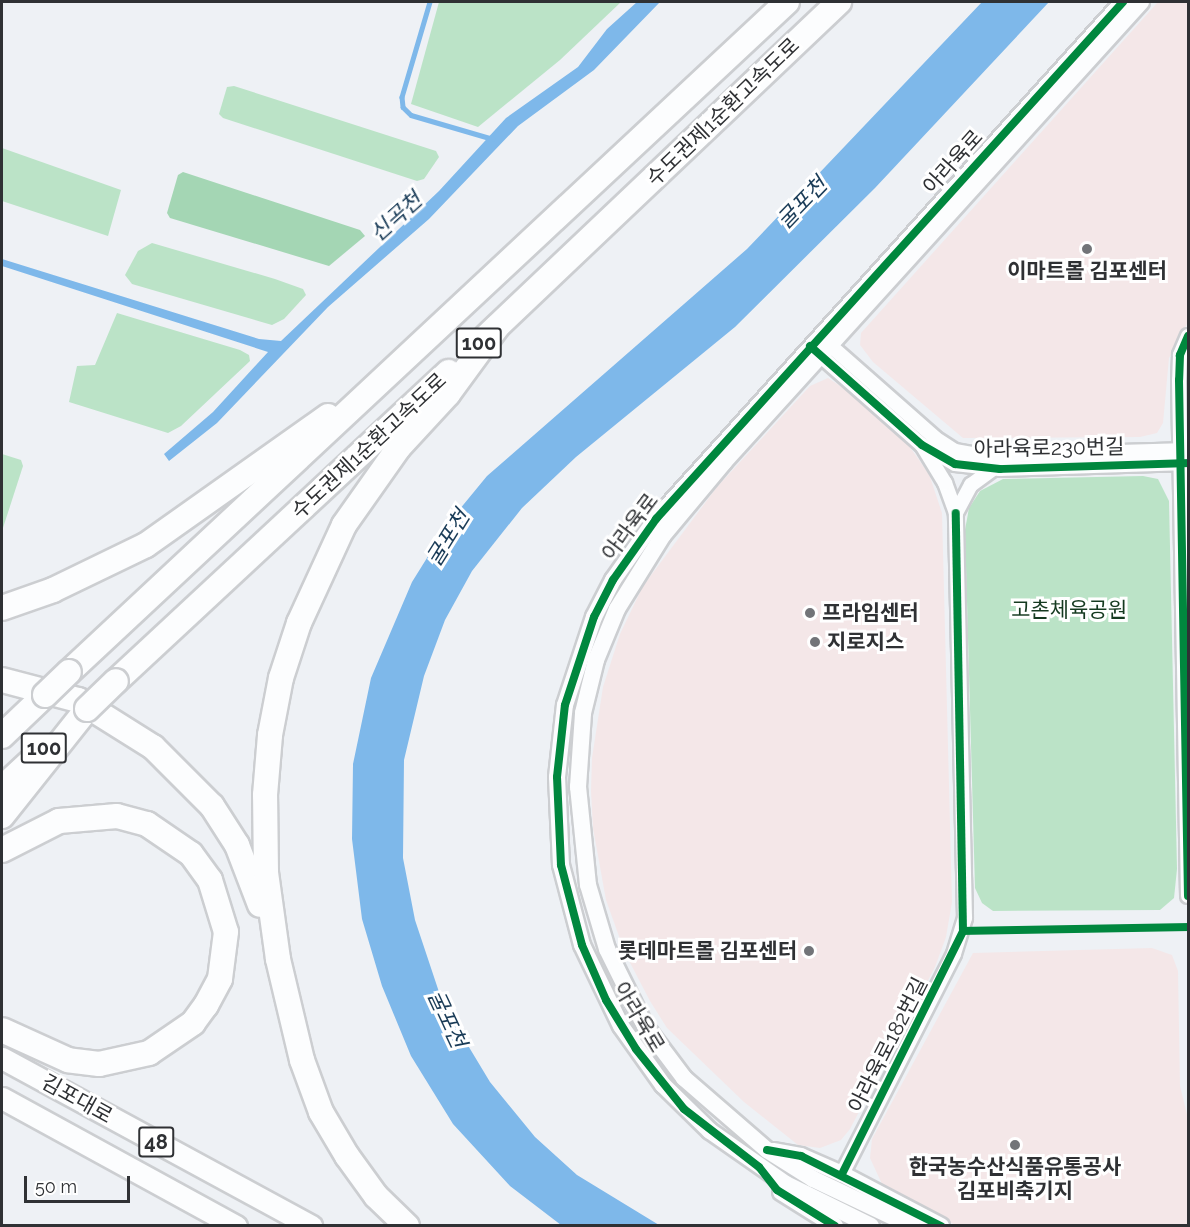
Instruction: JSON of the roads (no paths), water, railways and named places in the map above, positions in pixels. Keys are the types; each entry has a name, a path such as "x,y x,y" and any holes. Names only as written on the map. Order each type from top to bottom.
{"highway":[{"name":"수도권제1순환고속도로","path":"2,736 787,2"},
{"name":"수도권제1순환고속도로","path":"2,788 497,327 839,2"},
{"path":"407,1226 376,1196 321,1112 302,1060 278,959 266,873 265,795 281,678 298,623 339,535 372,483 448,394 497,327"},
{"path":"5,608 53,590 146,545 399,366"},
{"path":"2,680 78,700 144,741 188,777 237,845 278,959"},
{"path":"2,816 87,709"},
{"path":"2,850 59,821 117,816 147,824 191,854 210,880 226,932 220,979 206,1005 193,1023 149,1053 99,1064 68,1060 2,1030"}],"main road":[{"name":"김포대로","path":"2,1058 311,1226"},
{"name":"김포대로","path":"2,1098 236,1226"}],"street":[{"name":"아라육로","path":"912,1226 813,1179 767,1150 684,1078 645,1026 624,989 600,930 588,885 580,823 578,758 583,713 596,660 616,609 637,571 819,345 1124,2"},
{"name":"아라육로","path":"871,1226 759,1167 684,1109 636,1049 606,1000 582,945 561,865 558,754 565,705 578,659 613,580 694,474 819,345 1141,2"},
{"path":"1188,336 1179,368 1184,457 1188,896"},
{"name":"아라육로230번길","path":"819,345 922,446 956,464 993,469 1184,457"},
{"name":"아라육로230번길","path":"819,345 935,438 955,451 982,456 1184,457"},
{"path":"922,446 945,483 956,513"},
{"path":"956,513 971,485 993,469"},
{"name":"아라육로182번길","path":"842,1174 963,931 956,513"},
{"path":"767,1150 801,1156 842,1174 941,1226"},
{"path":"759,1167 777,1190 836,1226"}],"water":[{"path":"637,2 660,2 594,70 518,126 429,219 328,307 217,423 169,461 164,454 213,412 268,352 2,266 2,259 259,339 281,341 439,191 506,118 578,67 607,29"},
{"name":"굴포천","path":"982,2 1049,2 875,188 735,327 576,457 522,508 472,571 445,620 424,676 404,760 403,858 415,920 443,1004 490,1082 535,1137 577,1175 659,1225 561,1225 510,1186 453,1124 411,1056 382,986 362,919 352,839 353,764 371,678 412,582 450,521 487,476 747,249"}],"waterway":[{"path":"430,2 402,97 403,107 411,115 493,139"}],"place":[{"name":"이마트몰 김포센터","path":"1087,249"},
{"name":"프라임센터","path":"810,613"},
{"name":"지로지스","path":"815,642"},
{"name":"롯데마트몰 김포센터","path":"809,951"},
{"name":"한국농수산식품유통공사 김포비축기지","path":"1015,1145"}],"water label":[{"name":"신곡천","path":"396,217"}],"park label":[{"name":"고촌체육공원","path":"1069,610"}]}
